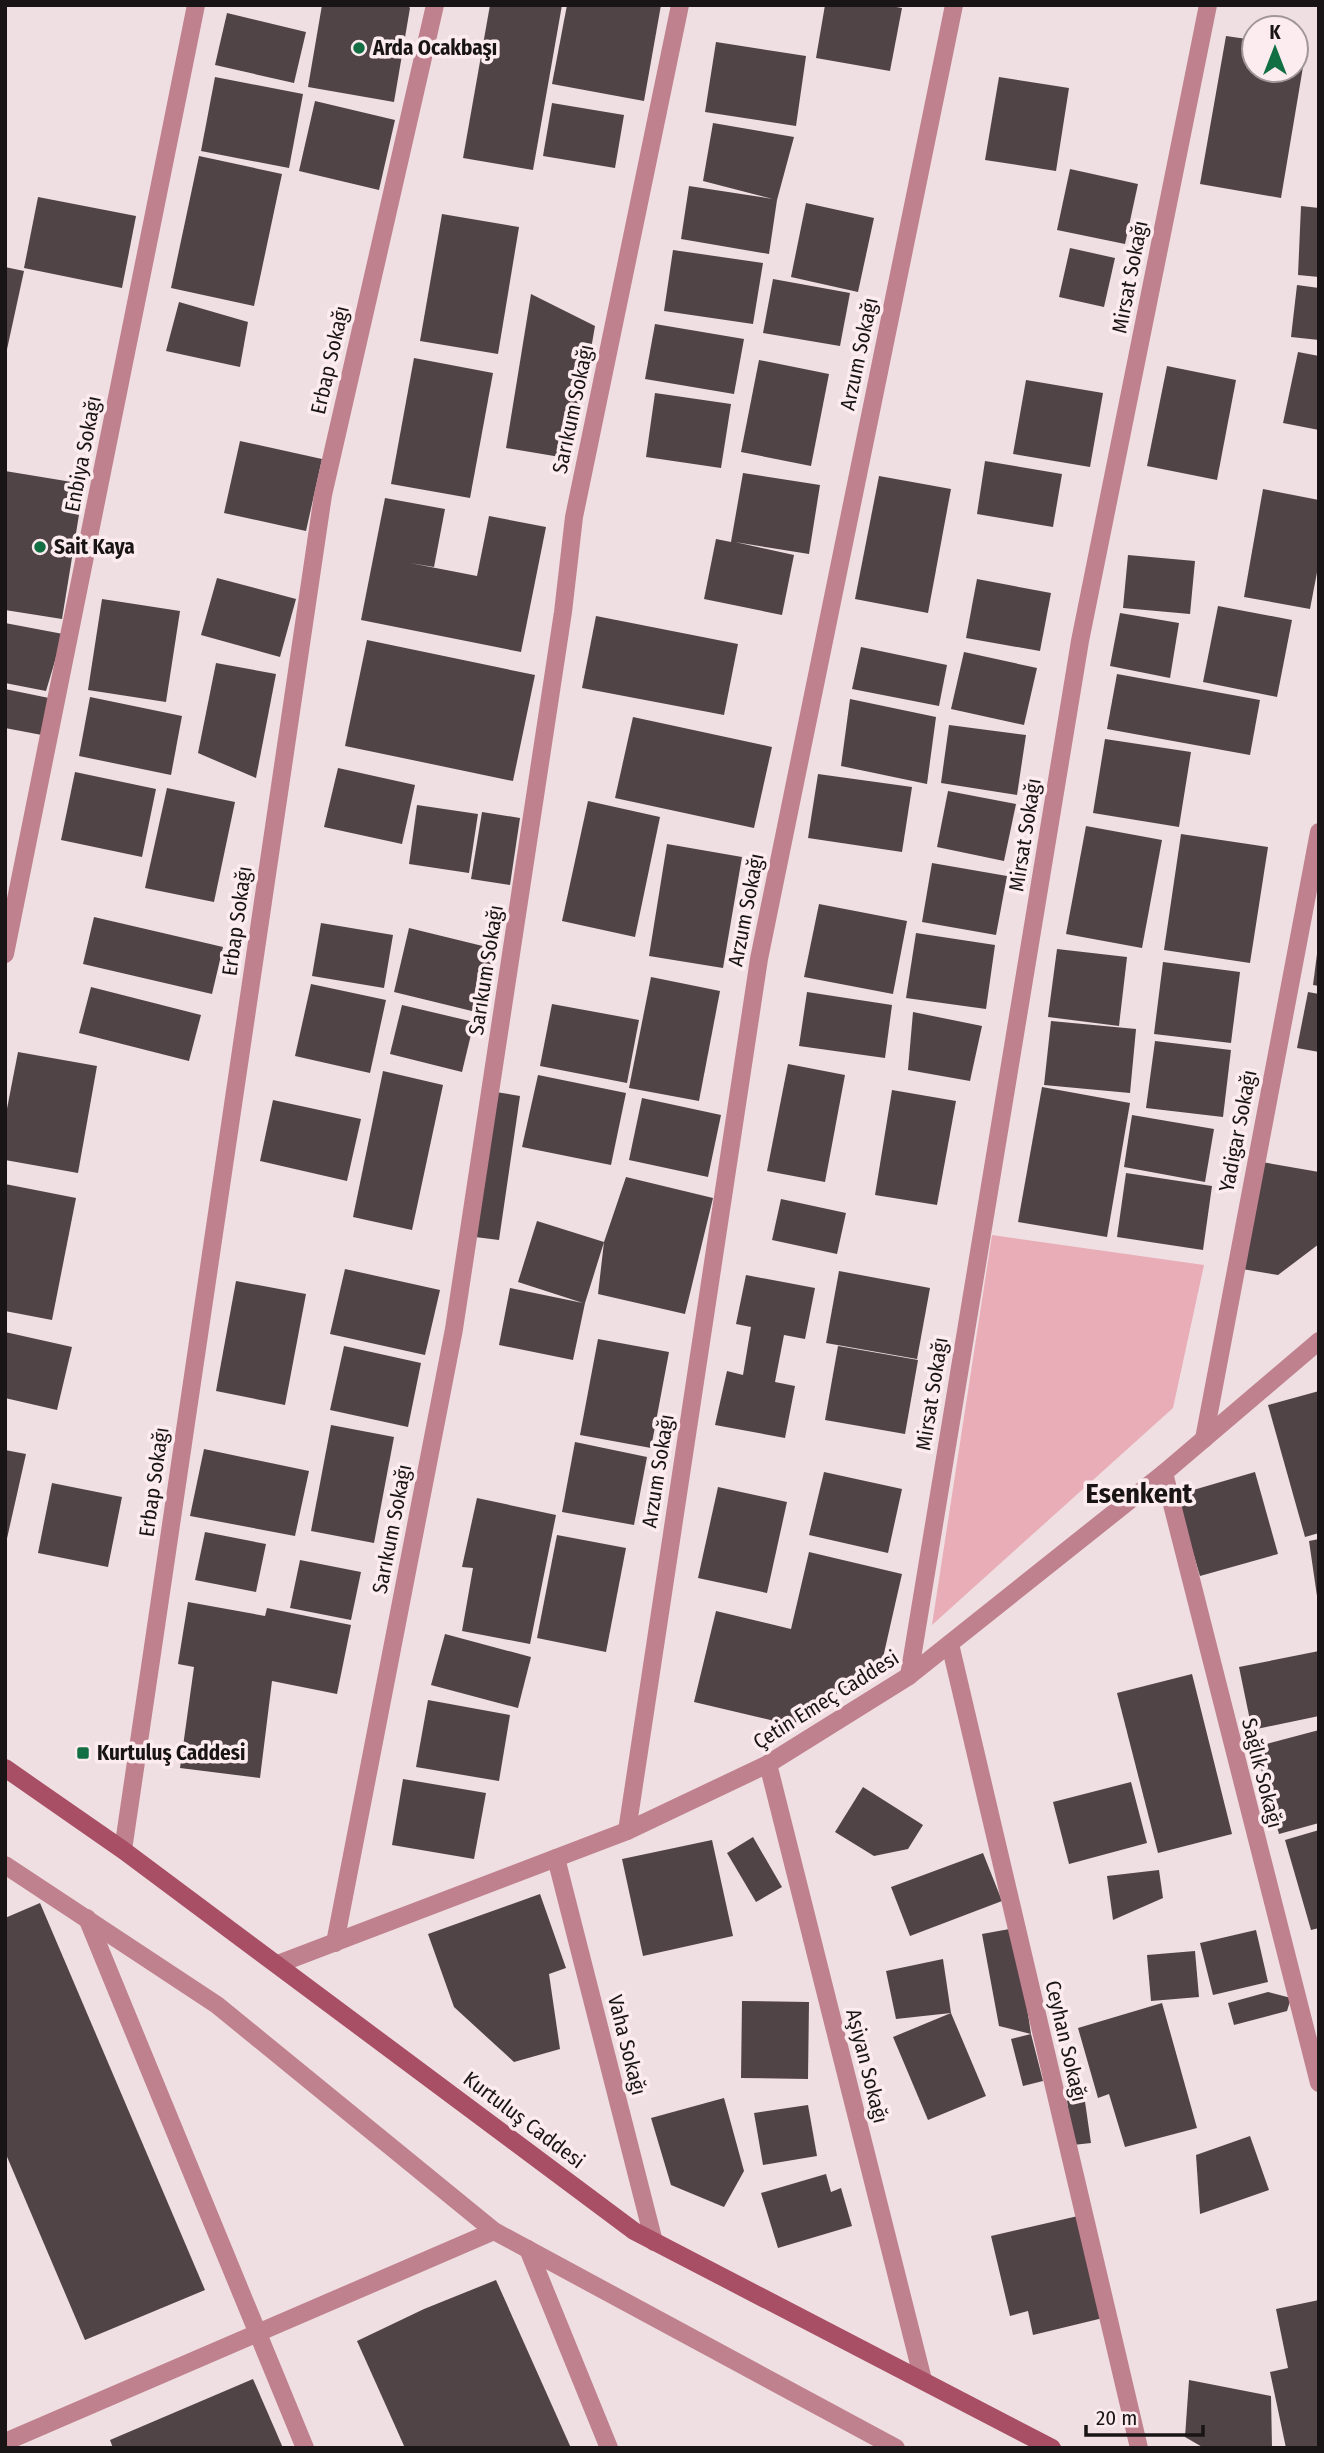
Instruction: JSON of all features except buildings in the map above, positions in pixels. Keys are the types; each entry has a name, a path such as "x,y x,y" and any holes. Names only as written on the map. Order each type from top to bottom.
{"main road":[{"name":"Kurtuluş Caddesi","path":"5,1768 278,1964 623,2222 654,2242 1052,2448"}],"street":[{"name":"Enbiya Sokağı","path":"5,954 196,5"},
{"name":"Erbap Sokağı","path":"122,1850 323,495 435,5"},
{"name":"Sarıkum Sokağı","path":"335,1943 454,1329 563,612 574,517 680,5"},
{"name":"Arzum Sokağı","path":"627,1831 759,959 954,5"},
{"name":"Mirsat Sokağı","path":"909,1676 1080,641 1208,5"},
{"name":"Yadigar Sokağı","path":"1204,1439 1319,832"},
{"name":"Çetin Emeç Caddesi","path":"278,1964 627,1831 768,1764 909,1676 1164,1473 1319,1341"},
{"name":"Sağlık Sokağı","path":"1164,1473 1319,2083"},
{"name":"Ceyhan Sokağı","path":"950,1644 1139,2448"},
{"name":"Aşiyan Sokağı","path":"768,1764 923,2380"},
{"name":"Vaha Sokağı","path":"556,1858 654,2242"},
{"path":"5,1866 217,2005 494,2231 887,2445"},
{"path":"87,1918 305,2448"},
{"path":"5,2442 494,2231"},
{"path":"528,2249 609,2448"}],"shaded area":[{"path":"992,1235 1204,1265 1173,1408 932,1625"}],"place":[{"name":"Arda Ocakbaşı","path":"359,48"},
{"name":"Sait Kaya","path":"40,547"},
{"name":"Kurtuluş Caddesi","path":"83,1753"}],"district":[{"name":"Esenkent","path":"1139,1493"}]}
